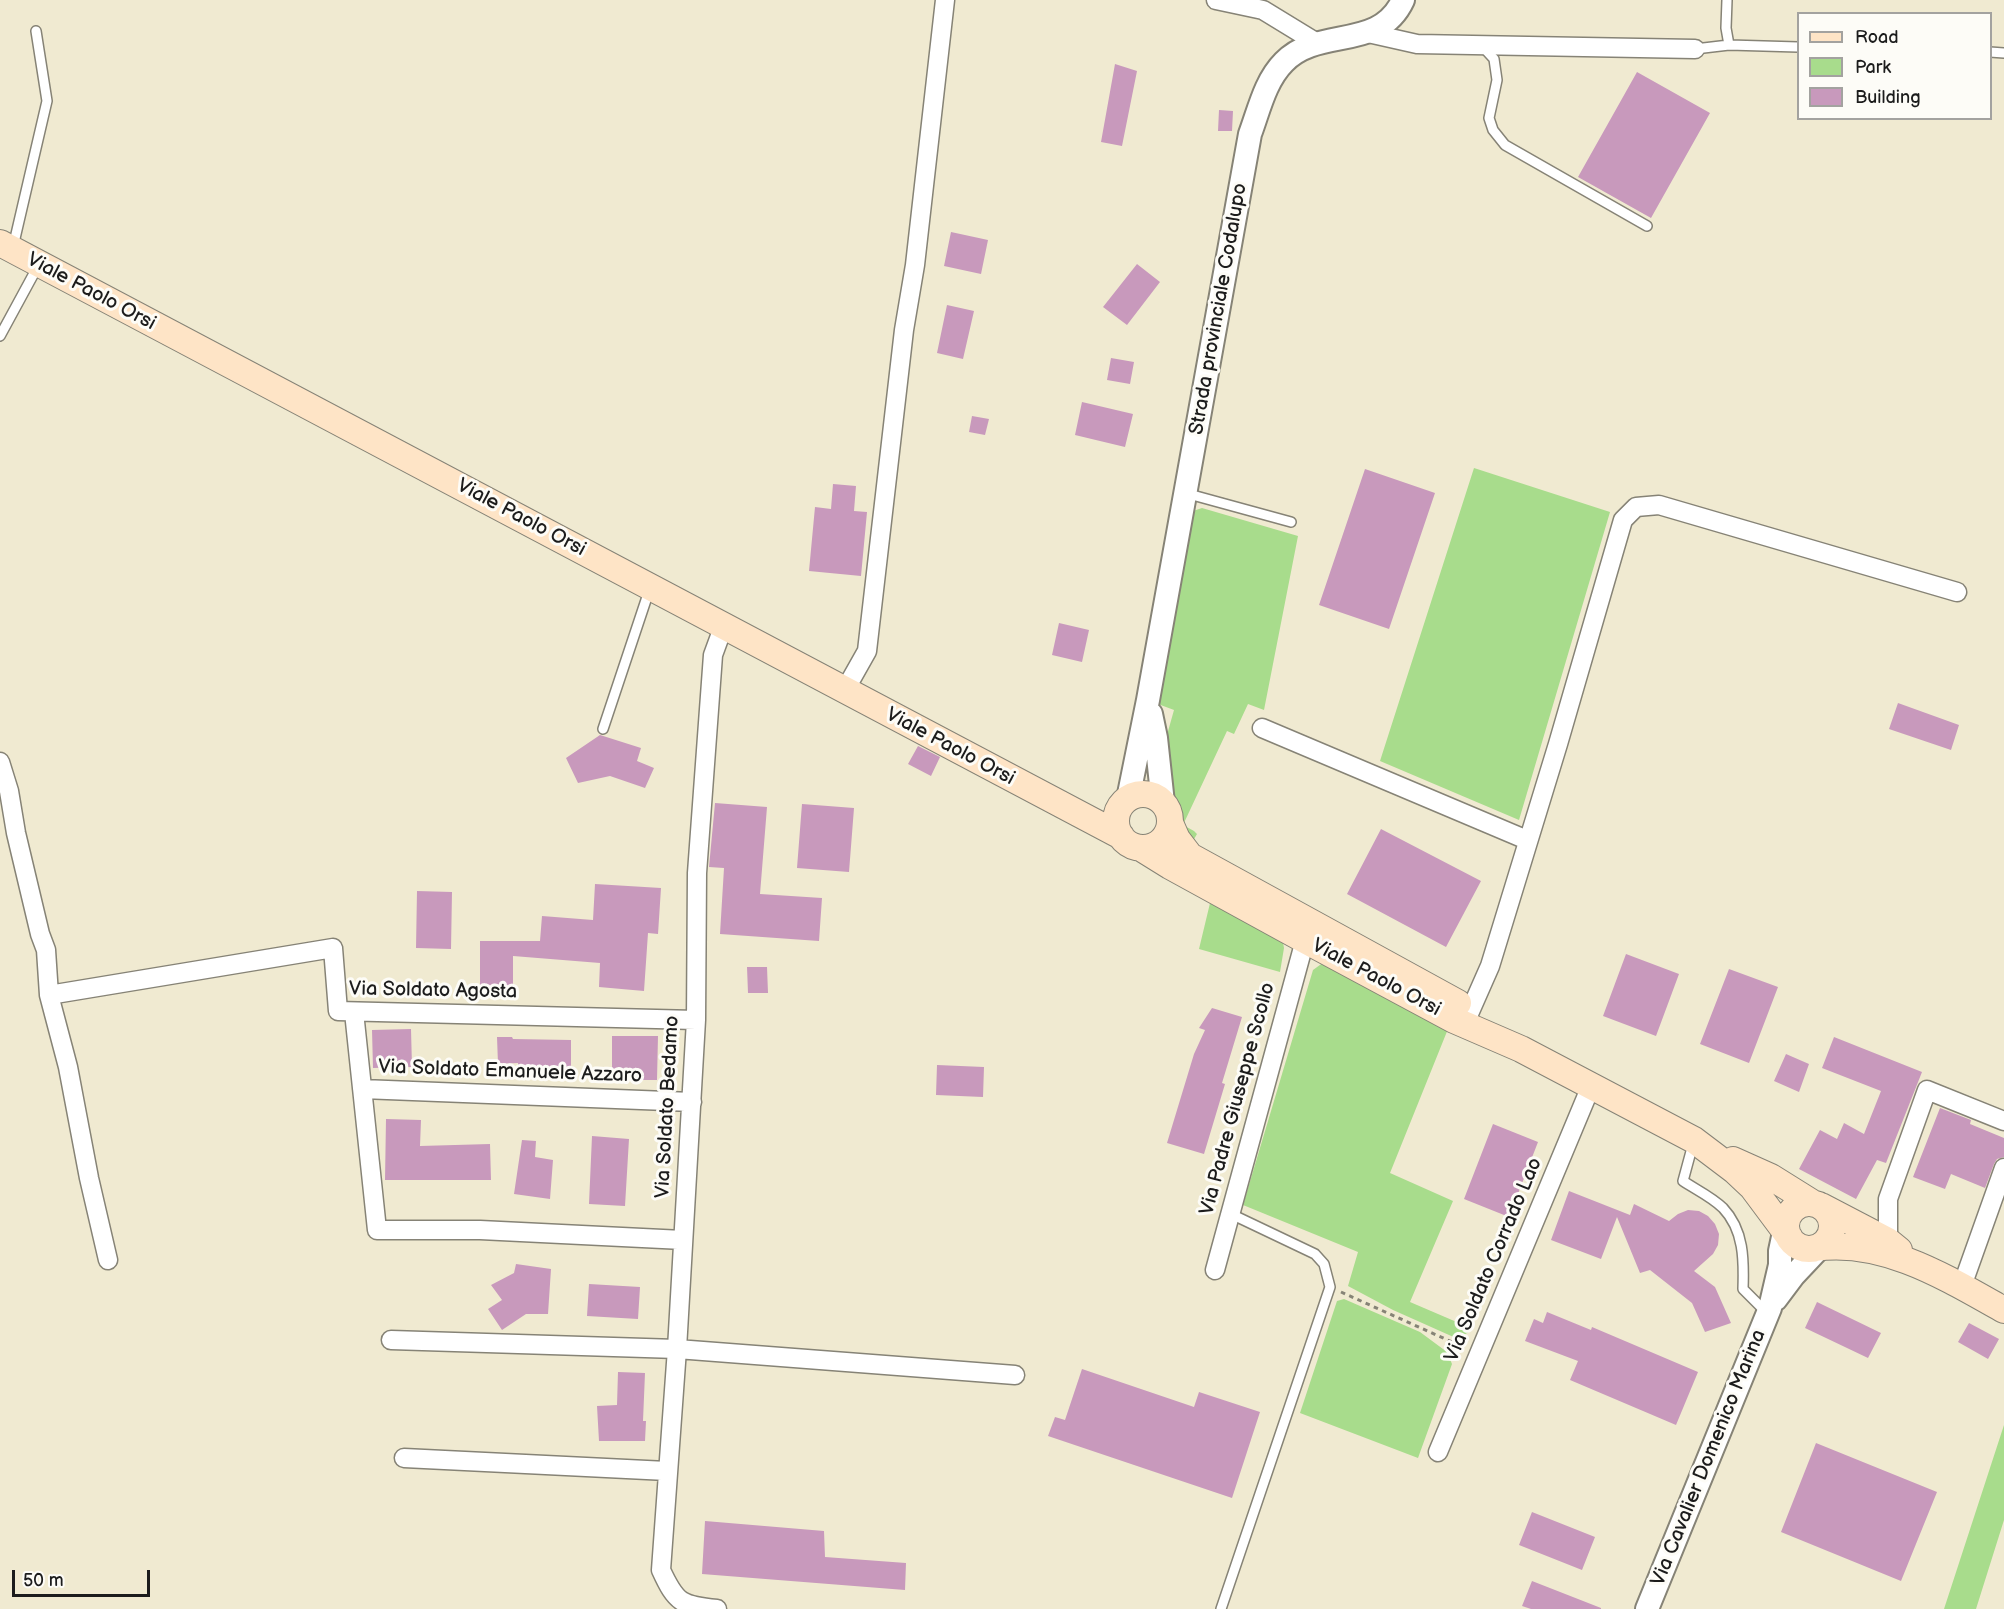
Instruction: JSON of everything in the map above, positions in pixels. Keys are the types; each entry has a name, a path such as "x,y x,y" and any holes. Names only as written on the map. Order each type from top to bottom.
{"main road":[{"name":"Viale Paolo Orsi","path":"6,246 1131,842 1305,940 1467,1018 1699,1144"},
{"path":"1041,795 1090,806 1108,807 1136,795 1146,794 1155,797 1166,813 1167,833 1160,841 1151,846 1131,842 1116,819 1126,801"},
{"name":"Viale Paolo Orsi","path":"1166,813 1184,851 1398,969 1467,1018"},
{"path":"1699,1144 1752,1187 1785,1234 1801,1247 1821,1245 1864,1248 1921,1266 2004,1310"},
{"path":"1699,1144 1771,1177 1826,1210 1832,1222 1830,1236 1821,1245"},
{"path":"1785,1234 1796,1206 1816,1204 1888,1241 1921,1266"}],"street":[{"path":"845,690 867,651 945,0"},
{"path":"1216,0 1263,10 1317,43"},
{"name":"Strada provinciale Codalupo","path":"1126,801 1148,700 1250,134 1272,77 1284,62 1297,52 1317,43 1368,33 1386,24 1403,0"},
{"path":"1368,33 1417,44 1695,49"},
{"path":"1467,1018 1490,966 1623,520 1636,507 1659,505 1958,592"},
{"name":"Via Soldato Bedamo","path":"717,1609 690,1606 671,1591 661,1569 692,1102 696,1020 698,862 713,655 724,625"},
{"path":"1148,700 1156,738 1166,813"},
{"path":"1262,728 1527,840"},
{"path":"0,762 9,791 16,833 40,934 46,950 49,995 68,1067 89,1178 108,1260"},
{"path":"1213,868 1243,895 1298,927 1305,940 1316,935 1325,937 1367,961 1398,969"},
{"name":"Via Padre Giuseppe Scollo","path":"1215,1270 1305,940"},
{"name":"Via Soldato Agosta","path":"49,995 333,948 338,1011 696,1020"},
{"path":"354,1012 377,1230 480,1230 683,1240"},
{"name":"Via Soldato Corrado Lao","path":"1437,1452 1591,1086"},
{"name":"Via Soldato Emanuele Azzaro","path":"362,1089 692,1102"},
{"path":"1857,1224 1870,1218 1888,1199 1927,1090 2004,1122"},
{"path":"1962,1286 2004,1168"},
{"path":"1888,1199 1888,1241"},
{"path":"1769,1311 1785,1234"},
{"path":"1769,1311 1794,1275 1821,1245"},
{"name":"Via Cavalier Domenico Marina","path":"1647,1609 1769,1311"},
{"path":"391,1340 677,1349 1015,1375"},
{"path":"404,1458 667,1471"}],"lane":[{"path":"1727,0 1726,28 1729,45"},
{"path":"6,246 47,101 36,32"},
{"path":"1482,45 1494,59 1497,80 1489,118 1494,130 1505,145 1647,226"},
{"path":"1695,49 1729,45 1797,47"},
{"path":"0,336 39,264"},
{"path":"1185,493 1291,522"},
{"path":"603,729 651,586"},
{"path":"1699,1144 1683,1181 1721,1206 1731,1218 1741,1241 1744,1260 1743,1289 1769,1311"},
{"path":"1221,1609 1330,1287 1324,1264 1316,1254 1231,1214"}],"path":[{"path":"1330,1287 1479,1354"}],"green space":[{"path":"1474,468 1610,512 1519,820 1380,761"},
{"path":"1202,508 1298,536 1264,710 1248,704 1234,734 1227,731 1183,825 1197,834 1190,846 1172,803 1165,742 1174,710 1158,704 1193,511"},
{"path":"1211,899 1282,937 1284,948 1280,972 1199,949"},
{"path":"1324,962 1450,1024 1390,1173 1453,1201 1410,1302 1473,1329 1458,1339 1393,1310 1348,1286 1358,1252 1243,1205 1313,970"},
{"path":"1344,1299 1420,1332 1447,1352 1452,1364 1418,1458 1300,1413 1337,1301"},
{"path":"2004,1425 2004,1520 1976,1609 1944,1609"}],"building":[{"path":"1115,64 1137,71 1122,146 1101,142"},
{"path":"1637,72 1710,113 1651,218 1578,177"},
{"path":"1219,110 1233,111 1232,131 1218,131"},
{"path":"951,232 988,240 981,274 944,266"},
{"path":"1137,264 1160,282 1127,325 1103,307"},
{"path":"947,305 974,311 963,359 937,353"},
{"path":"1111,358 1134,362 1130,384 1107,380"},
{"path":"1082,402 1133,414 1125,447 1075,435"},
{"path":"972,416 989,419 985,435 969,432"},
{"path":"1365,469 1435,493 1389,629 1319,605"},
{"path":"833,484 856,486 854,511 867,512 861,576 809,571 815,507 831,509"},
{"path":"1059,623 1089,630 1082,662 1052,655"},
{"path":"1898,703 1959,725 1951,750 1889,729"},
{"path":"600,735 641,748 637,761 654,768 645,788 610,776 578,783 566,758"},
{"path":"918,746 940,757 931,776 908,764"},
{"path":"715,803 767,807 760,894 822,898 819,941 720,934 724,868 709,867"},
{"path":"802,804 854,808 849,872 797,868"},
{"path":"1381,829 1481,881 1446,947 1347,894"},
{"path":"595,884 661,888 658,934 648,933 644,991 599,987 600,963 513,956 513,986 480,986 480,941 540,941 542,916 593,920"},
{"path":"417,891 452,892 451,949 416,948"},
{"path":"1626,954 1679,974 1656,1036 1603,1016"},
{"path":"747,967 767,967 768,993 748,993"},
{"path":"1729,969 1778,987 1749,1063 1700,1044"},
{"path":"1212,1008 1242,1017 1204,1154 1167,1143 1194,1054 1205,1030 1199,1028"},
{"path":"411,1029 412,1067 373,1068 372,1030"},
{"path":"612,1036 658,1036 657,1080 612,1080"},
{"path":"497,1037 571,1040 571,1070 518,1070 518,1063 498,1064"},
{"path":"1834,1037 1922,1072 1886,1163 1877,1160 1856,1199 1799,1169 1820,1130 1837,1139 1844,1123 1864,1134 1881,1091 1822,1068"},
{"path":"1786,1054 1809,1064 1799,1092 1774,1081"},
{"path":"937,1065 984,1067 983,1097 936,1095"},
{"path":"1940,1108 1971,1120 1970,1124 2004,1138 2004,1157 1997,1159 1985,1188 1951,1174 1945,1189 1913,1177"},
{"path":"386,1119 421,1120 420,1146 490,1144 491,1180 385,1180"},
{"path":"1493,1124 1538,1142 1509,1217 1464,1199"},
{"path":"592,1136 629,1139 625,1206 589,1204"},
{"path":"522,1140 536,1141 535,1157 553,1160 550,1199 514,1194"},
{"path":"1569,1191 1630,1215 1634,1204 1669,1221 1688,1210 1699,1211 1708,1216 1715,1224 1719,1234 1718,1245 1713,1254 1694,1271 1715,1287 1731,1323 1705,1332 1692,1303 1650,1270 1640,1273 1617,1217 1601,1259 1551,1240"},
{"path":"516,1264 551,1269 548,1314 526,1314 502,1330 488,1309 502,1300 491,1285 514,1273"},
{"path":"589,1284 640,1287 638,1319 587,1316"},
{"path":"1817,1302 1881,1333 1868,1358 1805,1328"},
{"path":"1547,1312 1591,1330 1592,1327 1698,1372 1676,1425 1570,1380 1578,1361 1525,1341 1534,1319 1543,1323"},
{"path":"1969,1323 1999,1339 1988,1359 1958,1342"},
{"path":"1082,1369 1194,1407 1199,1392 1260,1412 1232,1498 1048,1436 1055,1417 1065,1420"},
{"path":"618,1372 645,1373 643,1421 646,1421 645,1441 599,1441 597,1406 617,1405"},
{"path":"1816,1443 1937,1492 1901,1581 1781,1532"},
{"path":"1532,1512 1595,1537 1582,1570 1519,1545"},
{"path":"705,1521 824,1531 825,1557 906,1563 905,1590 702,1574"},
{"path":"1532,1581 1601,1609 1531,1609 1522,1606"}]}
